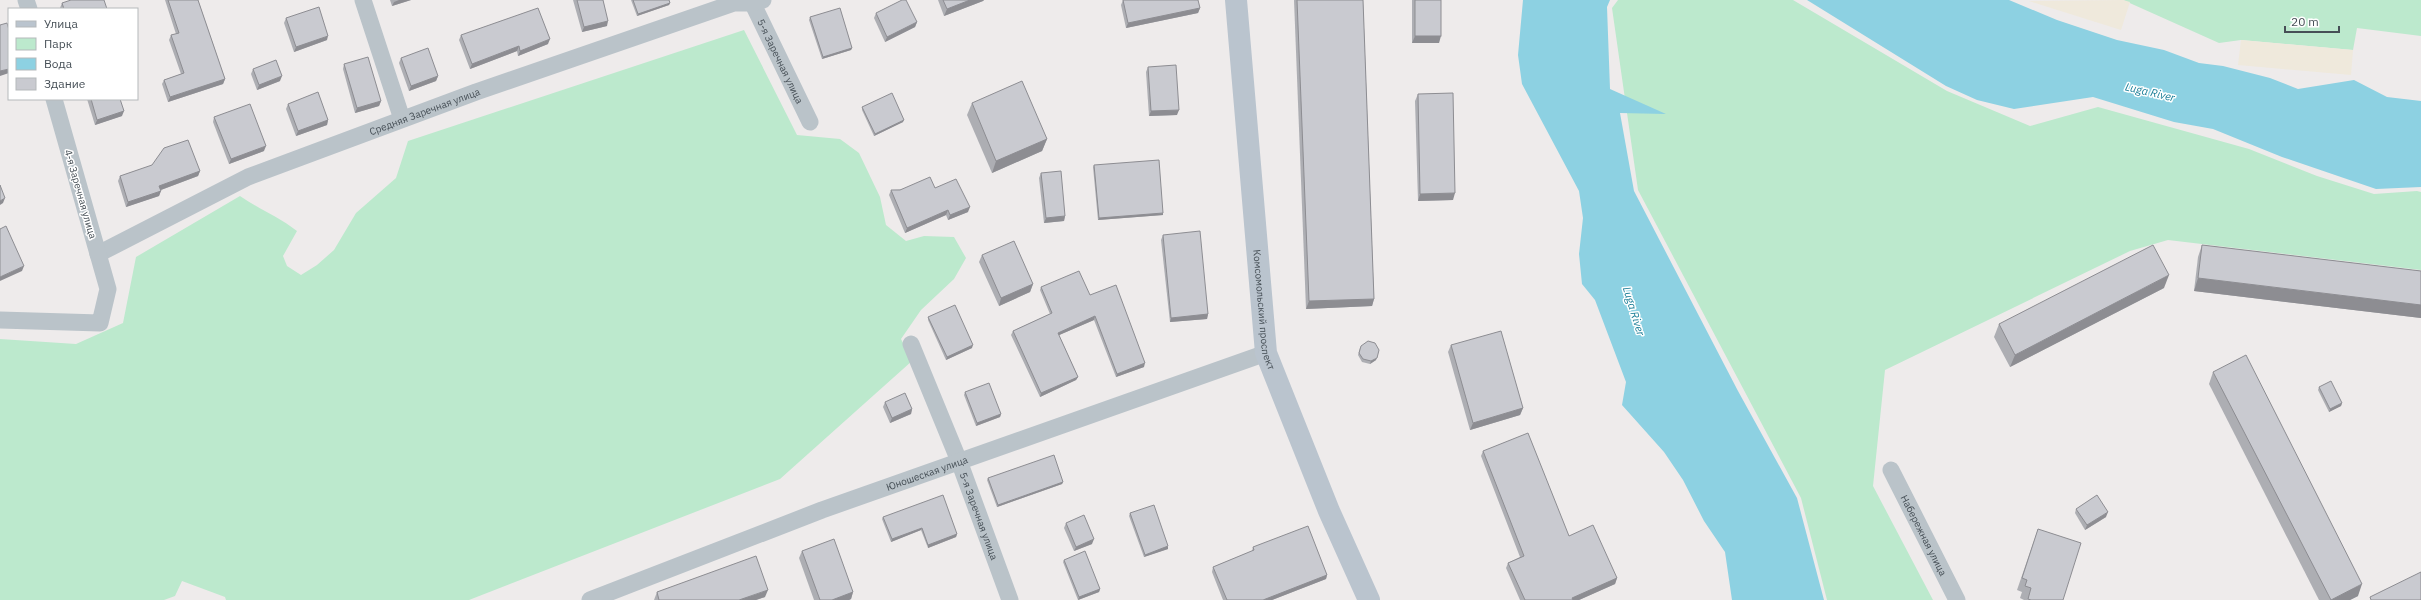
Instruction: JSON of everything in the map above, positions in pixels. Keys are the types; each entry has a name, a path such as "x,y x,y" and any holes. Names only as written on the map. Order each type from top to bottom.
{"main road":[{"name":"Комсомольский проспект","path":"1236,0 1266,353 1329,511 1369,600"}],"street":[{"path":"363,0 402,119"},
{"name":"Средняя Заречная улица","path":"98,254 248,177 483,89 734,4 756,1"},
{"name":"5-я Заречная улица","path":"756,1 810,122"},
{"name":"4-я Заречная улица","path":"0,320 100,323 108,289 54,100"},
{"name":"5-я Заречная улица","path":"911,344 959,461 1010,600"},
{"name":"Юношеская улица","path":"590,600 815,513 1266,353"},
{"name":"Набережная улица","path":"1892,470 1957,600"}],"green space":[{"path":"1618,0 1793,0 1947,91 2030,126 2098,107 2249,149 2317,176 2374,194 2421,192 2421,270 2168,240 2130,251 1885,370 1873,486 1933,600 1827,600 1801,498 1638,190 1612,8"},
{"path":"2123,0 2421,0 2421,36 2357,28 2353,50 2241,40 2219,43"},
{"path":"744,30 797,135 840,139 859,153 880,197 886,225 906,241 924,236 954,237 966,258 954,279 921,310 901,339 912,361 780,479 469,600 226,600 225,597 182,581 175,596 164,600 0,600 0,339 76,344 123,323 136,257 240,196 297,231 283,256 287,266 301,275 317,265 334,250 356,213 396,178 408,141"}],"sand":[{"path":"2123,0 2130,2 2121,30 2029,1"},
{"path":"2241,40 2353,50 2351,75 2238,65"}],"water":[{"name":"Luga River","path":"1523,0 1610,0 1607,7 1610,89 1666,114 1620,113 1634,191 1738,391 1797,498 1824,600 1732,600 1725,552 1704,521 1683,480 1664,452 1622,405 1626,382 1595,300 1582,284 1579,254 1583,218 1579,191 1522,84 1518,55"},
{"name":"Luga River","path":"1807,0 2009,0 2057,20 2117,40 2164,50 2199,63 2223,66 2270,78 2298,89 2354,80 2387,97 2421,101 2421,187 2376,189 2282,157 2213,129 2174,122 2093,97 2014,109 1977,100 1946,86"}],"building":[{"path":"71,0 104,0 107,8 64,8 62,3"},
{"path":"168,0 198,0 225,79 170,97 164,80 184,73 171,35 179,33"},
{"path":"577,0 603,0 608,21 584,27"},
{"path":"633,0 669,0 670,3 638,14"},
{"path":"902,0 906,0 917,22 887,37 876,13"},
{"path":"943,0 970,0 947,9"},
{"path":"1123,0 1198,0 1200,8 1128,23"},
{"path":"1297,0 1363,0 1374,299 1309,301"},
{"path":"1415,0 1441,0 1441,36 1415,36"},
{"path":"319,7 328,36 296,47 286,18"},
{"path":"538,8 550,39 520,51 519,46 472,64 461,35"},
{"path":"840,8 852,48 823,57 810,17"},
{"path":"7,23 8,26 8,69 0,71 0,25"},
{"path":"428,48 438,76 411,86 401,58"},
{"path":"368,57 381,101 357,108 344,64"},
{"path":"276,60 282,76 259,85 253,69"},
{"path":"1176,65 1179,110 1151,111 1148,67"},
{"path":"1022,81 1047,139 996,161 972,103"},
{"path":"318,92 328,120 298,131 288,104"},
{"path":"892,93 904,120 875,134 862,107"},
{"path":"1453,93 1455,193 1420,194 1418,94"},
{"path":"91,100 120,100 124,111 97,120"},
{"path":"250,104 266,146 231,159 214,117"},
{"path":"188,140 200,171 159,186 161,191 128,202 120,176 152,165 164,148"},
{"path":"1159,160 1163,213 1099,218 1094,165"},
{"path":"1061,171 1065,216 1046,218 1041,173"},
{"path":"930,177 935,188 956,179 970,207 950,215 948,210 907,228 891,190 900,190"},
{"path":"0,185 5,198 0,201"},
{"path":"6,226 24,266 0,277 0,229"},
{"path":"1200,231 1208,314 1171,318 1163,235"},
{"path":"1014,241 1033,284 1001,298 982,255"},
{"path":"2153,245 2169,275 2015,355 1999,324"},
{"path":"2202,245 2421,271 2421,305 2198,278"},
{"path":"1079,271 1090,295 1116,285 1145,363 1117,374 1095,316 1058,333 1078,377 1041,393 1013,331 1052,313 1041,287"},
{"path":"955,305 973,345 947,357 928,317"},
{"path":"1501,331 1523,408 1473,423 1451,345"},
{"path":"1368,341 1375,343 1379,350 1377,358 1371,361 1363,359 1359,353 1361,346"},
{"path":"2246,355 2362,584 2331,600 2213,372"},
{"path":"2331,381 2342,403 2330,409 2319,387"},
{"path":"989,383 1001,414 977,423 965,392"},
{"path":"905,393 912,409 892,418 885,402"},
{"path":"1528,433 1569,536 1593,525 1617,578 1572,598 1573,600 1525,600 1508,563 1524,556 1483,451"},
{"path":"1054,455 1063,482 998,505 988,478"},
{"path":"943,495 957,534 928,545 922,528 892,539 883,517"},
{"path":"2097,495 2108,512 2087,525 2076,509"},
{"path":"1154,505 1168,546 1145,555 1130,513"},
{"path":"1084,515 1094,539 1076,547 1066,523"},
{"path":"1308,526 1327,575 1263,600 1227,600 1213,567 1254,550 1253,547"},
{"path":"2038,529 2081,543 2063,600 2028,599 2031,588 2025,586 2027,580 2022,578"},
{"path":"834,539 853,592 832,600 820,600 802,551"},
{"path":"1085,551 1100,589 1079,597 1064,560"},
{"path":"756,556 768,590 739,600 659,600 657,592"},
{"path":"2421,572 2421,600 2371,600 2370,597"}]}
